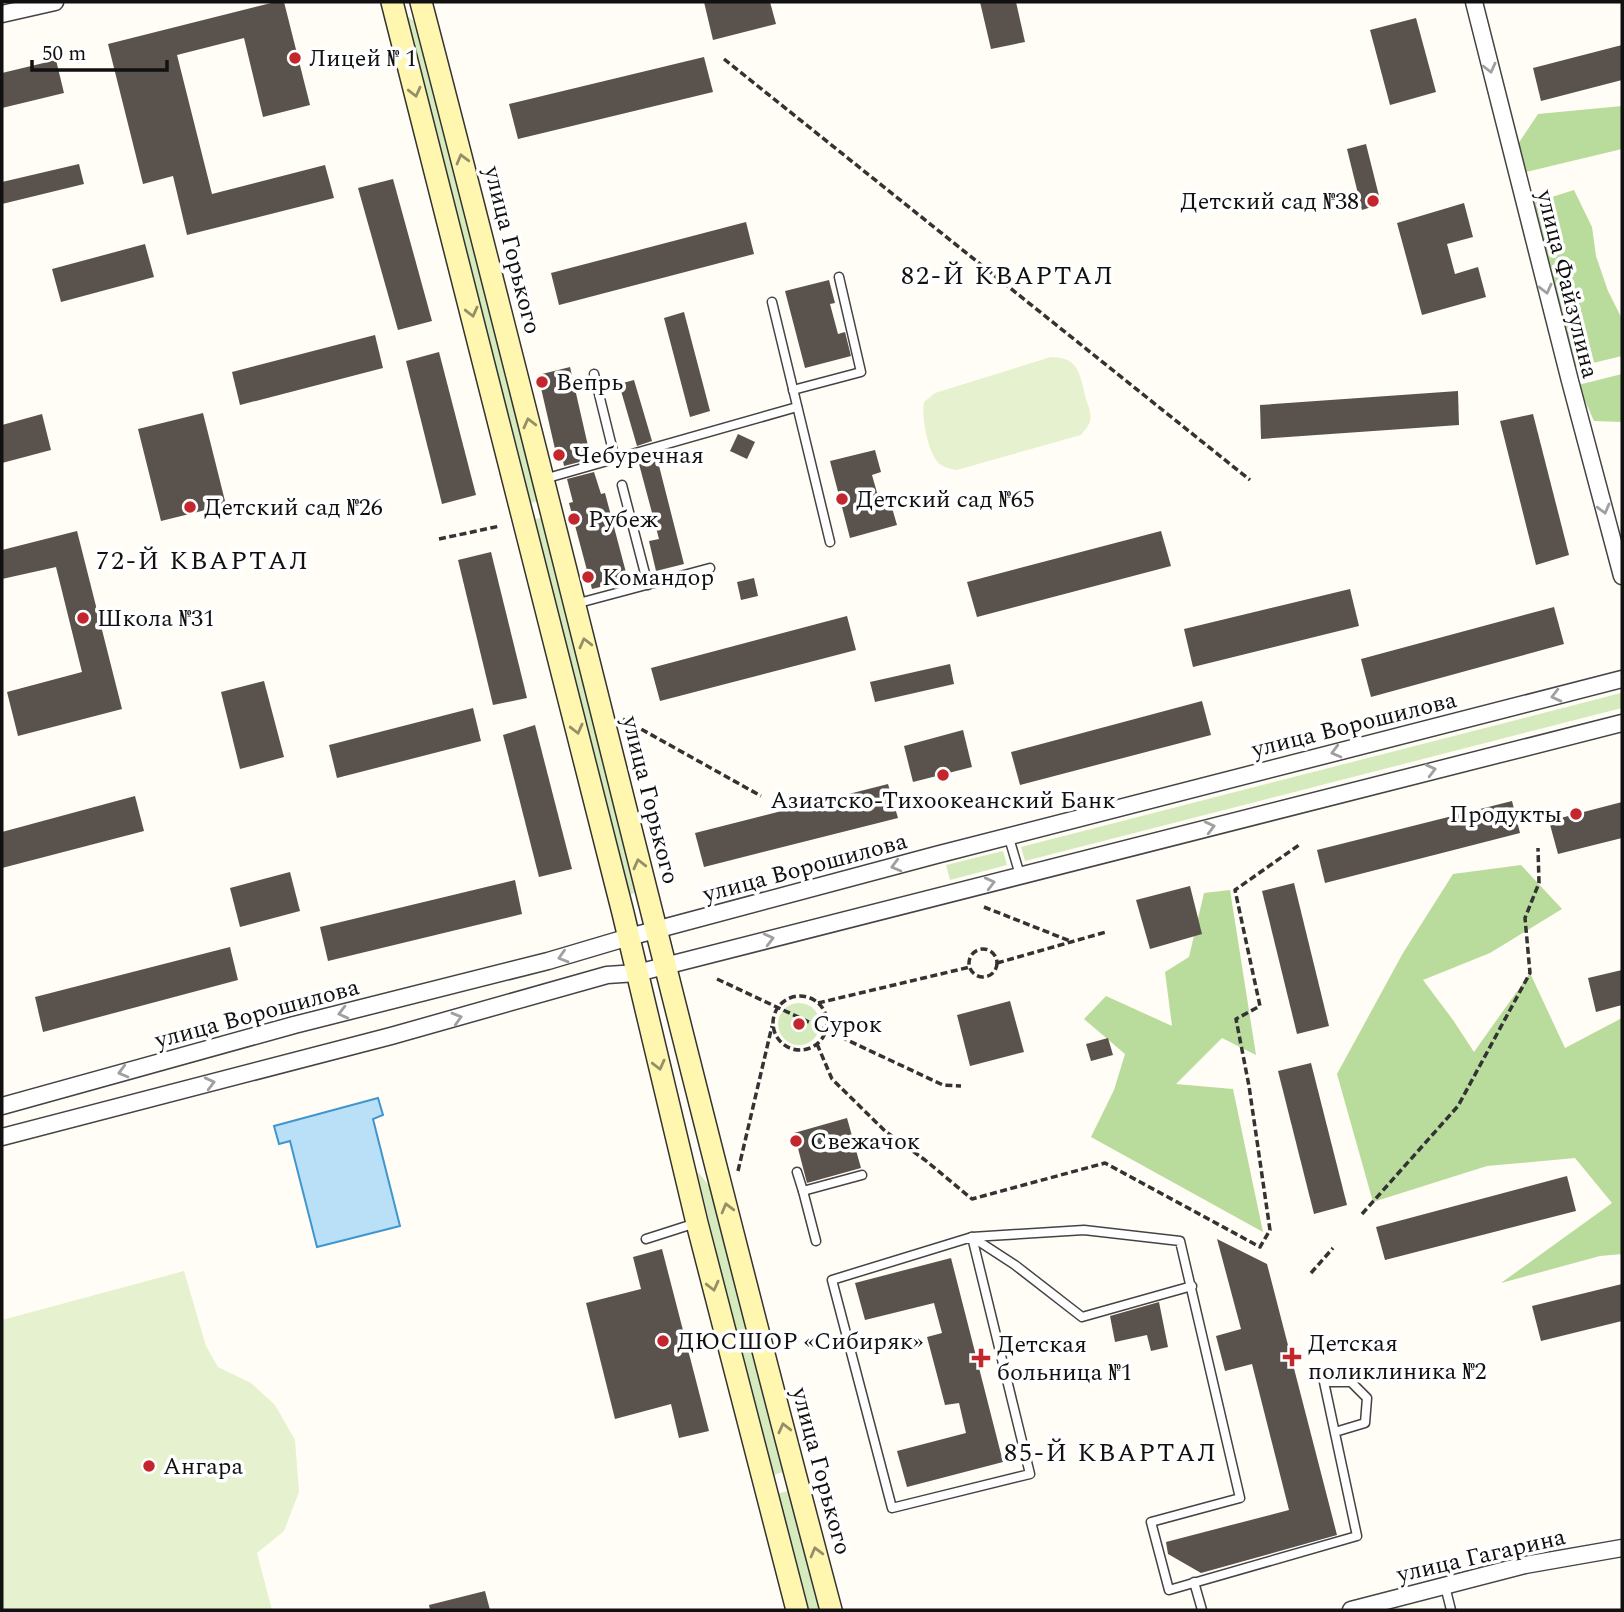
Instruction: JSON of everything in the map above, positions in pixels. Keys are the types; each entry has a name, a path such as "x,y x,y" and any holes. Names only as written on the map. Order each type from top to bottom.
{"main road":[{"path":"392,2 629,937 697,1223 797,1610"},
{"name":"улица Горького","path":"421,2 544,479 664,966 831,1610"},
{"path":"768,1501 771,1487 785,1479 794,1482 800,1494"}],"street":[{"path":"2,14 54,2"},
{"name":"улица Файзулина","path":"1474,2 1622,576"},
{"name":"улица Ворошилова","path":"2,1106 629,937 1622,679"},
{"path":"2,1137 391,1037 607,975 637,973 1622,723"},
{"name":"улица Гагарина","path":"1351,1610 1525,1565 1622,1548"}],"lane":[{"path":"793,390 861,372 839,277"},
{"path":"772,302 830,542"},
{"path":"594,374 615,458"},
{"path":"544,479 796,407"},
{"path":"622,485 648,585"},
{"path":"575,604 710,568"},
{"path":"1009,838 1020,876"},
{"path":"797,1172 816,1241"},
{"path":"803,1191 862,1175"},
{"path":"646,1239 697,1223"},
{"path":"972,1237 1030,1474 892,1508 832,1279 972,1237 1084,1230 1180,1241 1240,1498 1151,1522 1169,1590 1357,1536 1324,1382 1351,1382 1367,1398 1365,1423 1335,1432"},
{"path":"972,1237 1015,1265 1082,1317 1192,1286"},
{"path":"1194,1582 1202,1610"},
{"path":"1445,1586 1451,1610"}],"path":[{"path":"724,59 1250,480"},
{"path":"439,539 500,526"},
{"path":"621,718 761,796"},
{"path":"817,1044 832,1079 885,1131 972,1199 1105,1163 1260,1247 1270,1230 1249,1086 1236,1019 1260,1006 1235,890 1299,845"},
{"path":"1362,1214 1458,1105 1530,972 1525,918 1539,883 1538,848"},
{"path":"984,907 1072,942"},
{"path":"998,963 1106,932"},
{"path":"981,949 994,954 998,963 995,971 984,977 975,974 970,967 970,957 981,949"},
{"path":"738,1171 773,1021 786,1000 802,997 818,1003 970,967"},
{"path":"717,979 943,1085 961,1086"},
{"path":"773,1021 774,1030 784,1045 801,1050 817,1044 826,1030 826,1019 818,1003"},
{"path":"1311,1273 1334,1248"}],"green space":[{"path":"402,12 418,24 539,501 530,503"},
{"path":"1622,106 1622,149 1526,172 1516,147 1538,114"},
{"path":"1574,190 1592,227 1596,256 1608,291 1622,319 1622,356 1572,368 1530,204"},
{"path":"1051,357 1068,360 1080,376 1090,416 1089,425 1081,435 957,470 943,466 936,460 927,435 924,402 935,393"},
{"path":"1622,374 1622,422 1594,421 1578,385"},
{"path":"544,517 639,892 627,895 533,520"},
{"path":"1621,693 1622,708 1025,861 1021,847"},
{"path":"1003,851 1007,865 950,880 946,865"},
{"path":"1521,865 1562,909 1490,953 1423,980 1474,1052 1530,973 1565,1048 1622,1018 1622,1254 1600,1256 1501,1283 1612,1203 1575,1158 1487,1166 1373,1202 1337,1074 1403,953 1453,874"},
{"path":"1230,890 1256,1055 1222,1038 1176,1084 1233,1089 1263,1232 1091,1137 1114,1090 1125,1054 1084,1019 1106,996 1172,1026 1165,972 1189,957 1204,893"},
{"path":"799,1003 814,1009 820,1024 814,1039 799,1045 784,1039 778,1024 784,1009"},
{"path":"697,1171 711,1188 786,1471 771,1476"},
{"name":"Ангара","path":"184,1271 206,1346 218,1367 251,1383 275,1405 295,1440 299,1492 284,1531 257,1553 272,1610 2,1610 2,1320"},
{"path":"792,1490 823,1610 807,1610 776,1494"}],"water":[{"path":"378,1098 383,1115 373,1119 400,1226 317,1247 290,1141 279,1144 274,1126"}],"building":[{"path":"284,2 310,105 263,117 244,38 177,55 212,194 325,165 334,198 187,235 173,176 143,184 108,44"},
{"path":"704,2 770,2 776,24 713,40"},
{"path":"980,2 1016,2 1025,42 991,49"},
{"path":"1416,18 1436,92 1390,105 1370,30"},
{"path":"1622,45 1622,80 1541,101 1533,68"},
{"path":"704,57 713,92 518,139 509,104"},
{"path":"56,60 64,93 2,108 2,73"},
{"path":"1366,144 1381,204 1362,210 1347,149"},
{"path":"79,164 84,184 2,204 2,182"},
{"path":"393,179 432,321 398,330 358,188"},
{"path":"1464,203 1473,237 1447,244 1455,274 1478,267 1486,297 1422,315 1397,223"},
{"path":"746,222 754,254 559,305 551,273"},
{"path":"145,244 154,277 61,302 52,269"},
{"path":"829,280 835,303 830,304 838,334 845,332 851,356 805,368 785,291"},
{"path":"684,312 710,411 690,417 664,318"},
{"path":"375,335 383,368 240,405 232,372"},
{"path":"439,352 476,495 442,504 406,361"},
{"path":"570,367 591,459 564,466 563,461 558,462 538,375"},
{"path":"634,380 652,441 637,446 619,384"},
{"path":"1458,391 1459,425 1261,439 1260,405"},
{"path":"203,413 226,505 161,521 138,429"},
{"path":"42,414 51,450 2,463 2,425"},
{"path":"1533,414 1569,555 1536,565 1500,421"},
{"path":"738,434 755,442 747,459 730,451"},
{"path":"875,450 881,472 872,475 880,503 890,501 897,525 850,538 830,461"},
{"path":"656,454 684,564 656,571 649,541 659,539 639,464 642,463 641,458"},
{"path":"594,472 601,494 605,493 628,580 592,589 569,503 573,502 567,479"},
{"path":"77,531 122,709 18,736 7,692 82,672 56,567 2,579 2,550"},
{"path":"1161,531 1171,566 977,617 967,582"},
{"path":"491,552 527,698 493,705 458,560"},
{"path":"754,578 758,596 741,600 737,582"},
{"path":"1350,589 1359,626 1193,667 1184,629"},
{"path":"1554,607 1564,644 1371,697 1361,659"},
{"path":"847,616 856,650 660,701 651,668"},
{"path":"950,664 954,684 875,702 870,682"},
{"path":"264,681 284,757 240,769 221,692"},
{"path":"1202,701 1211,735 1020,785 1011,752"},
{"path":"473,708 481,741 337,778 329,745"},
{"path":"535,725 572,869 539,877 503,735"},
{"path":"963,730 972,767 913,782 904,746"},
{"path":"888,784 898,818 704,867 695,833"},
{"path":"135,796 144,831 2,868 2,832"},
{"path":"1512,801 1520,833 1325,883 1317,850"},
{"path":"1622,802 1622,838 1558,854 1549,821"},
{"path":"290,872 300,911 240,927 230,888"},
{"path":"515,880 522,914 328,961 320,927"},
{"path":"1294,883 1329,1026 1297,1034 1262,891"},
{"path":"1190,886 1202,934 1150,949 1136,900"},
{"path":"230,947 238,980 43,1032 35,997"},
{"path":"1622,970 1622,1005 1596,1012 1588,978"},
{"path":"1010,1001 1024,1052 970,1066 957,1015"},
{"path":"1108,1038 1113,1055 1091,1061 1086,1044"},
{"path":"1311,1063 1347,1205 1314,1214 1278,1071"},
{"path":"847,1118 861,1168 807,1183 794,1133"},
{"path":"1567,1176 1576,1211 1385,1260 1376,1227"},
{"path":"1217,1239 1267,1264 1337,1535 1201,1573 1168,1554 1166,1542 1289,1510 1252,1364 1225,1371 1216,1336 1241,1329"},
{"path":"662,1249 709,1431 679,1438 671,1404 615,1419 586,1303 641,1289 633,1257"},
{"path":"951,1258 1003,1462 907,1487 897,1451 966,1433 959,1403 945,1405 927,1337 942,1333 934,1303 865,1320 855,1283"},
{"path":"1622,1284 1622,1321 1541,1341 1532,1306"},
{"path":"1159,1302 1168,1347 1151,1351 1147,1335 1115,1342 1110,1316"},
{"path":"485,1591 490,1610 430,1610 429,1605"}],"place":[{"name":"Лицей № 1","path":"295,58"},
{"name":"Детский сад №38","path":"1373,201"},
{"name":"Вепрь","path":"542,382"},
{"name":"Чебуречная","path":"559,455"},
{"name":"Детский сад №65","path":"842,499"},
{"name":"Детский сад №26","path":"190,507"},
{"name":"Рубеж","path":"574,519"},
{"name":"Командор","path":"588,577"},
{"name":"Школа №31","path":"83,618"},
{"name":"Азиатско-Тихоокеанский Банк","path":"943,775"},
{"name":"Продукты","path":"1576,814"},
{"name":"Сурок","path":"799,1024"},
{"name":"Свежачок","path":"796,1141"},
{"name":"ДЮСШОР «Сибиряк»","path":"663,1341"},
{"name":"Детская поликлиника №2","path":"1292,1357"},
{"name":"Детская больница №1","path":"981,1358"},
{"name":"Ангара","path":"149,1466"}],"district":[{"name":"82-Й КВАРТАЛ","path":"1008,275"},
{"name":"72-Й КВАРТАЛ","path":"203,560"},
{"name":"85-Й КВАРТАЛ","path":"1111,1452"}]}
